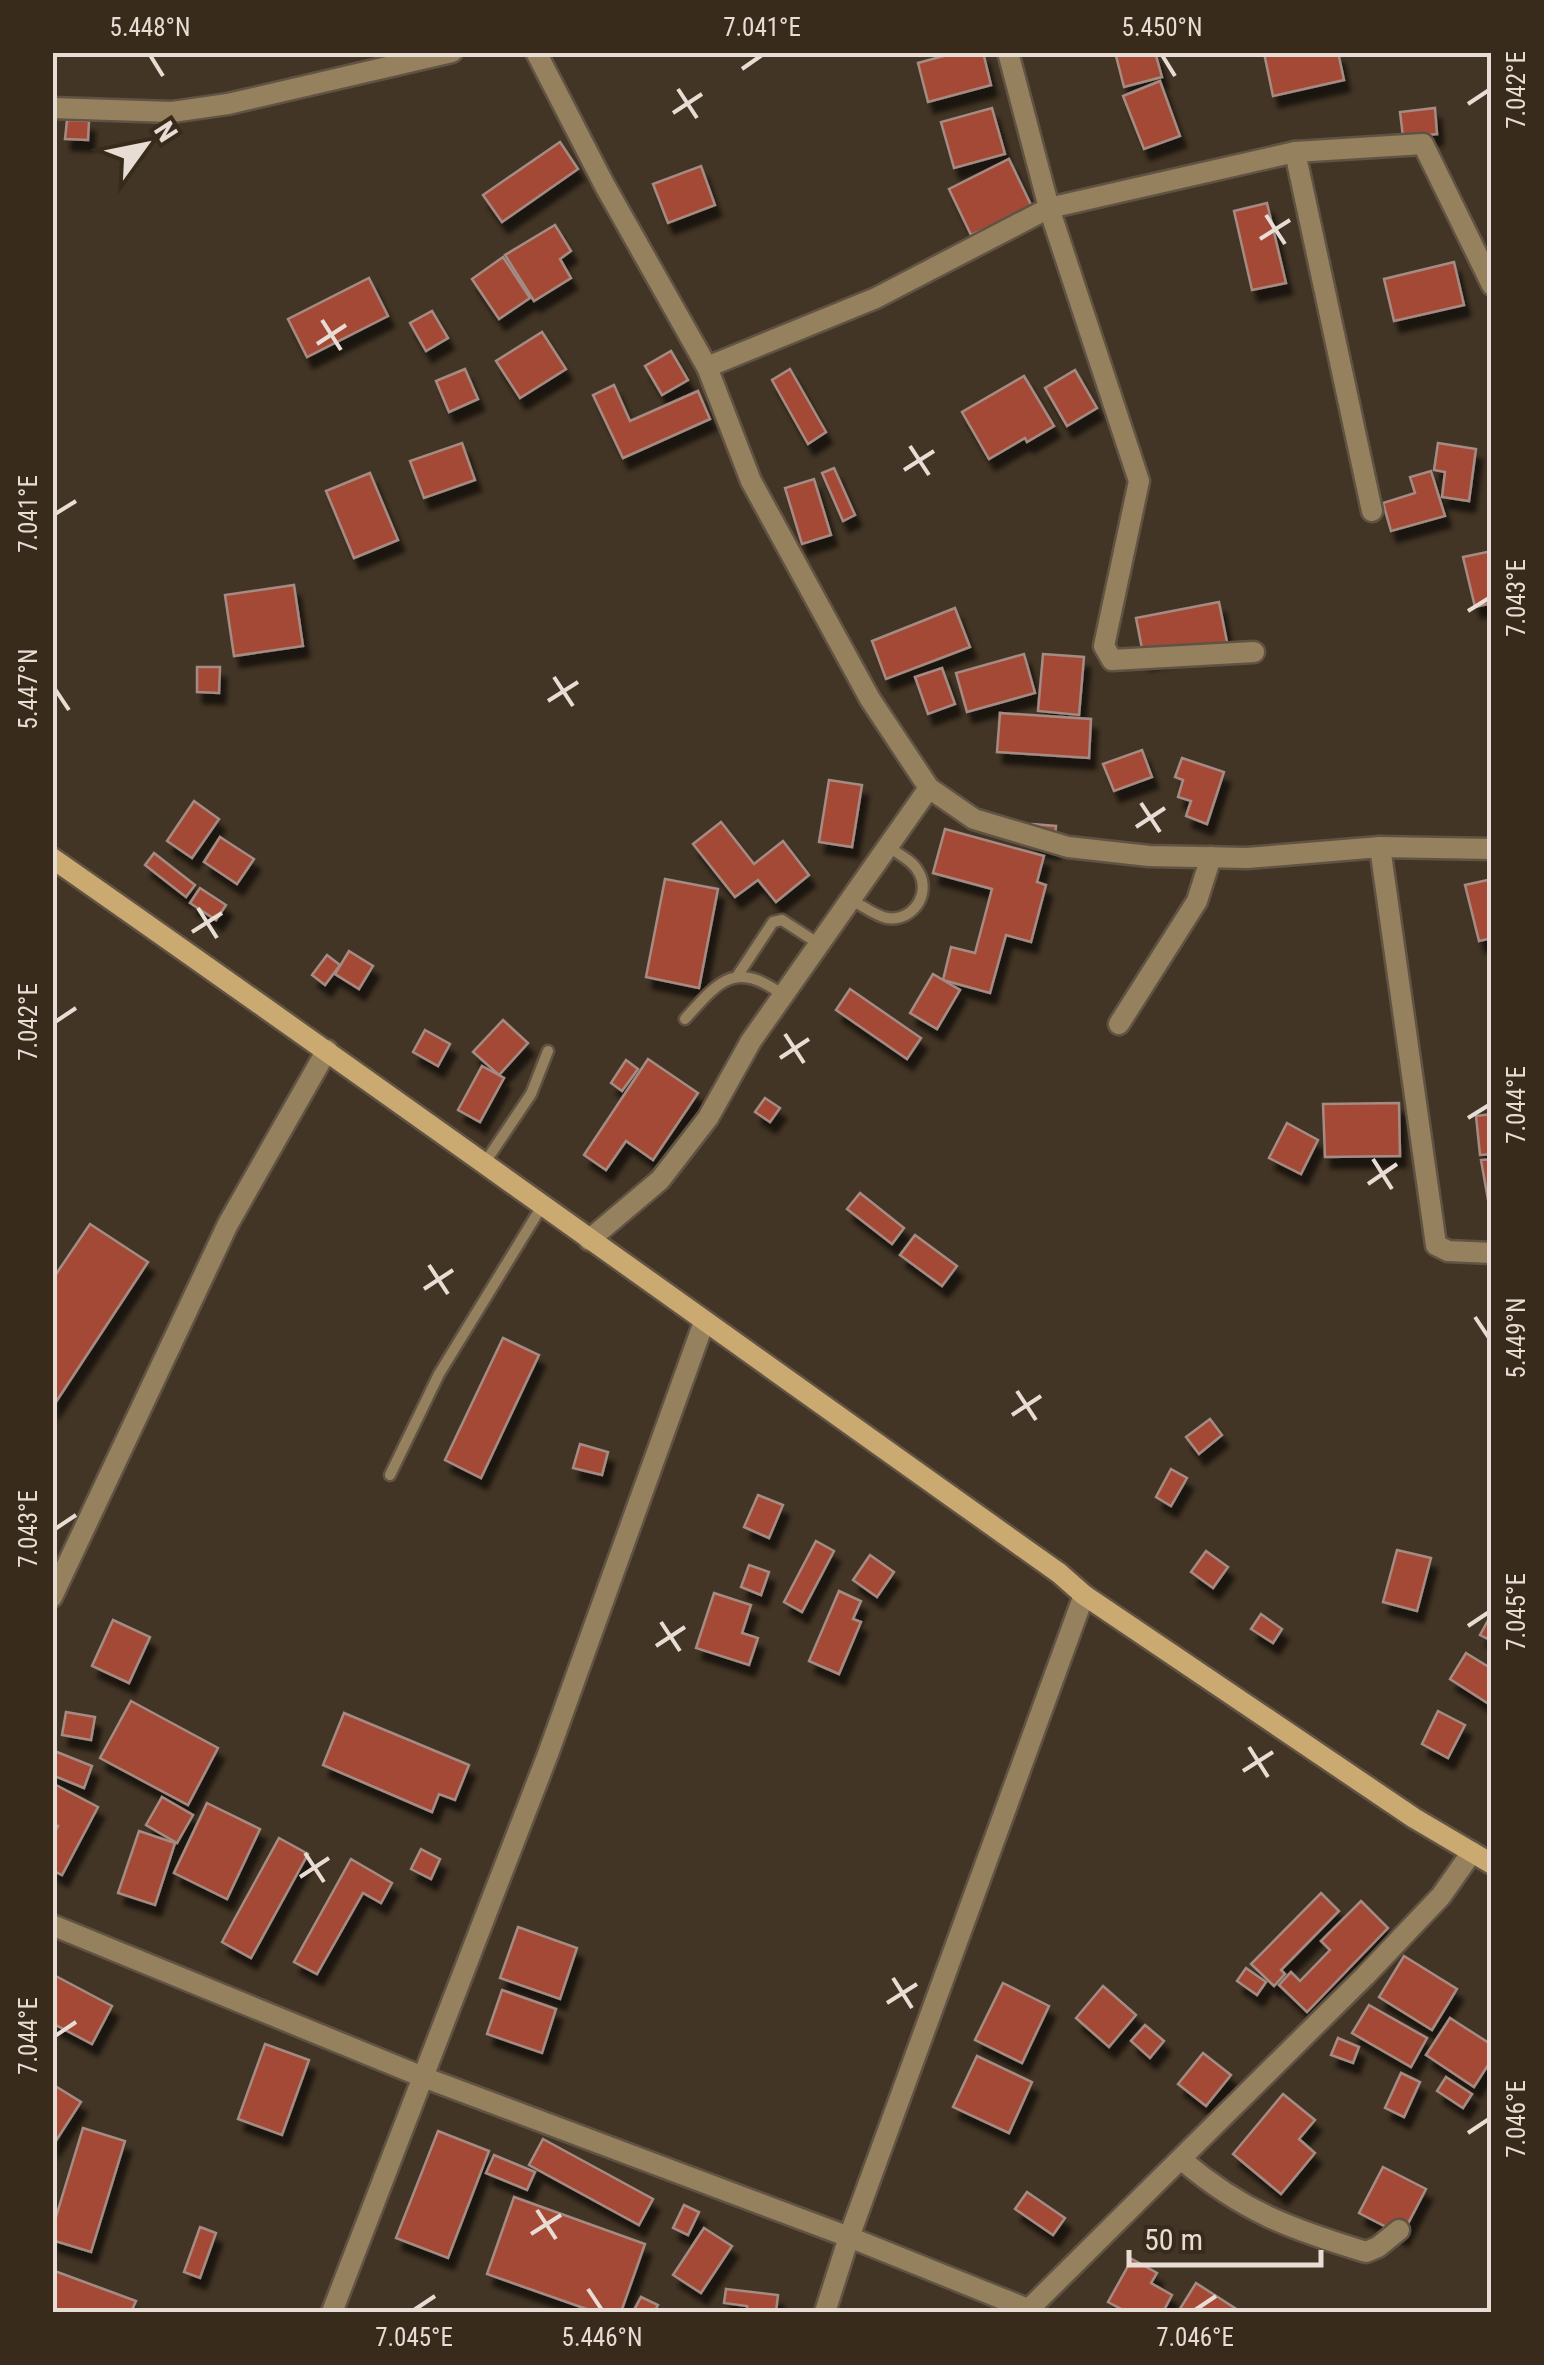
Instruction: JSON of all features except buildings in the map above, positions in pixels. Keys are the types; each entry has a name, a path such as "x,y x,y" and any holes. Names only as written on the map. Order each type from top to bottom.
{"main road":[{"path":"52,858 1059,1573 1084,1596 1414,1818 1492,1864"}],"street":[{"path":"52,108 172,112 228,104 452,52"},
{"path":"536,52 605,186 707,367 751,481 870,699 928,788 974,819 1068,846 1149,856 1246,858 1380,847 1492,850"},
{"path":"1008,52 1049,208 1139,481 1104,646 1107,655 1112,660 1254,652"},
{"path":"707,367 876,298 1049,208 1295,152 1423,144 1492,285"},
{"path":"1295,152 1372,511"},
{"path":"589,1240 660,1180 708,1118 751,1041 928,788"},
{"path":"1380,847 1436,1246 1448,1251 1492,1253"},
{"path":"1119,1024 1197,902 1211,857"},
{"path":"52,1597 228,1224 327,1050"},
{"path":"332,2312 548,1754 704,1322"},
{"path":"825,2312 1084,1596"},
{"path":"52,1925 423,2077 849,2237 1032,2311 1441,1896 1472,1852"},
{"path":"1182,2160 1216,2188 1287,2228 1366,2252 1400,2230"}],"lane":[{"path":"850,899 884,918 902,917 920,903 922,876 915,866 887,846"},
{"path":"738,975 773,922 782,920 819,944"},
{"path":"685,1018 723,980 738,975 764,982 783,996"},
{"path":"484,1164 532,1094 548,1051"},
{"path":"390,1475 439,1374 542,1206"}]}
